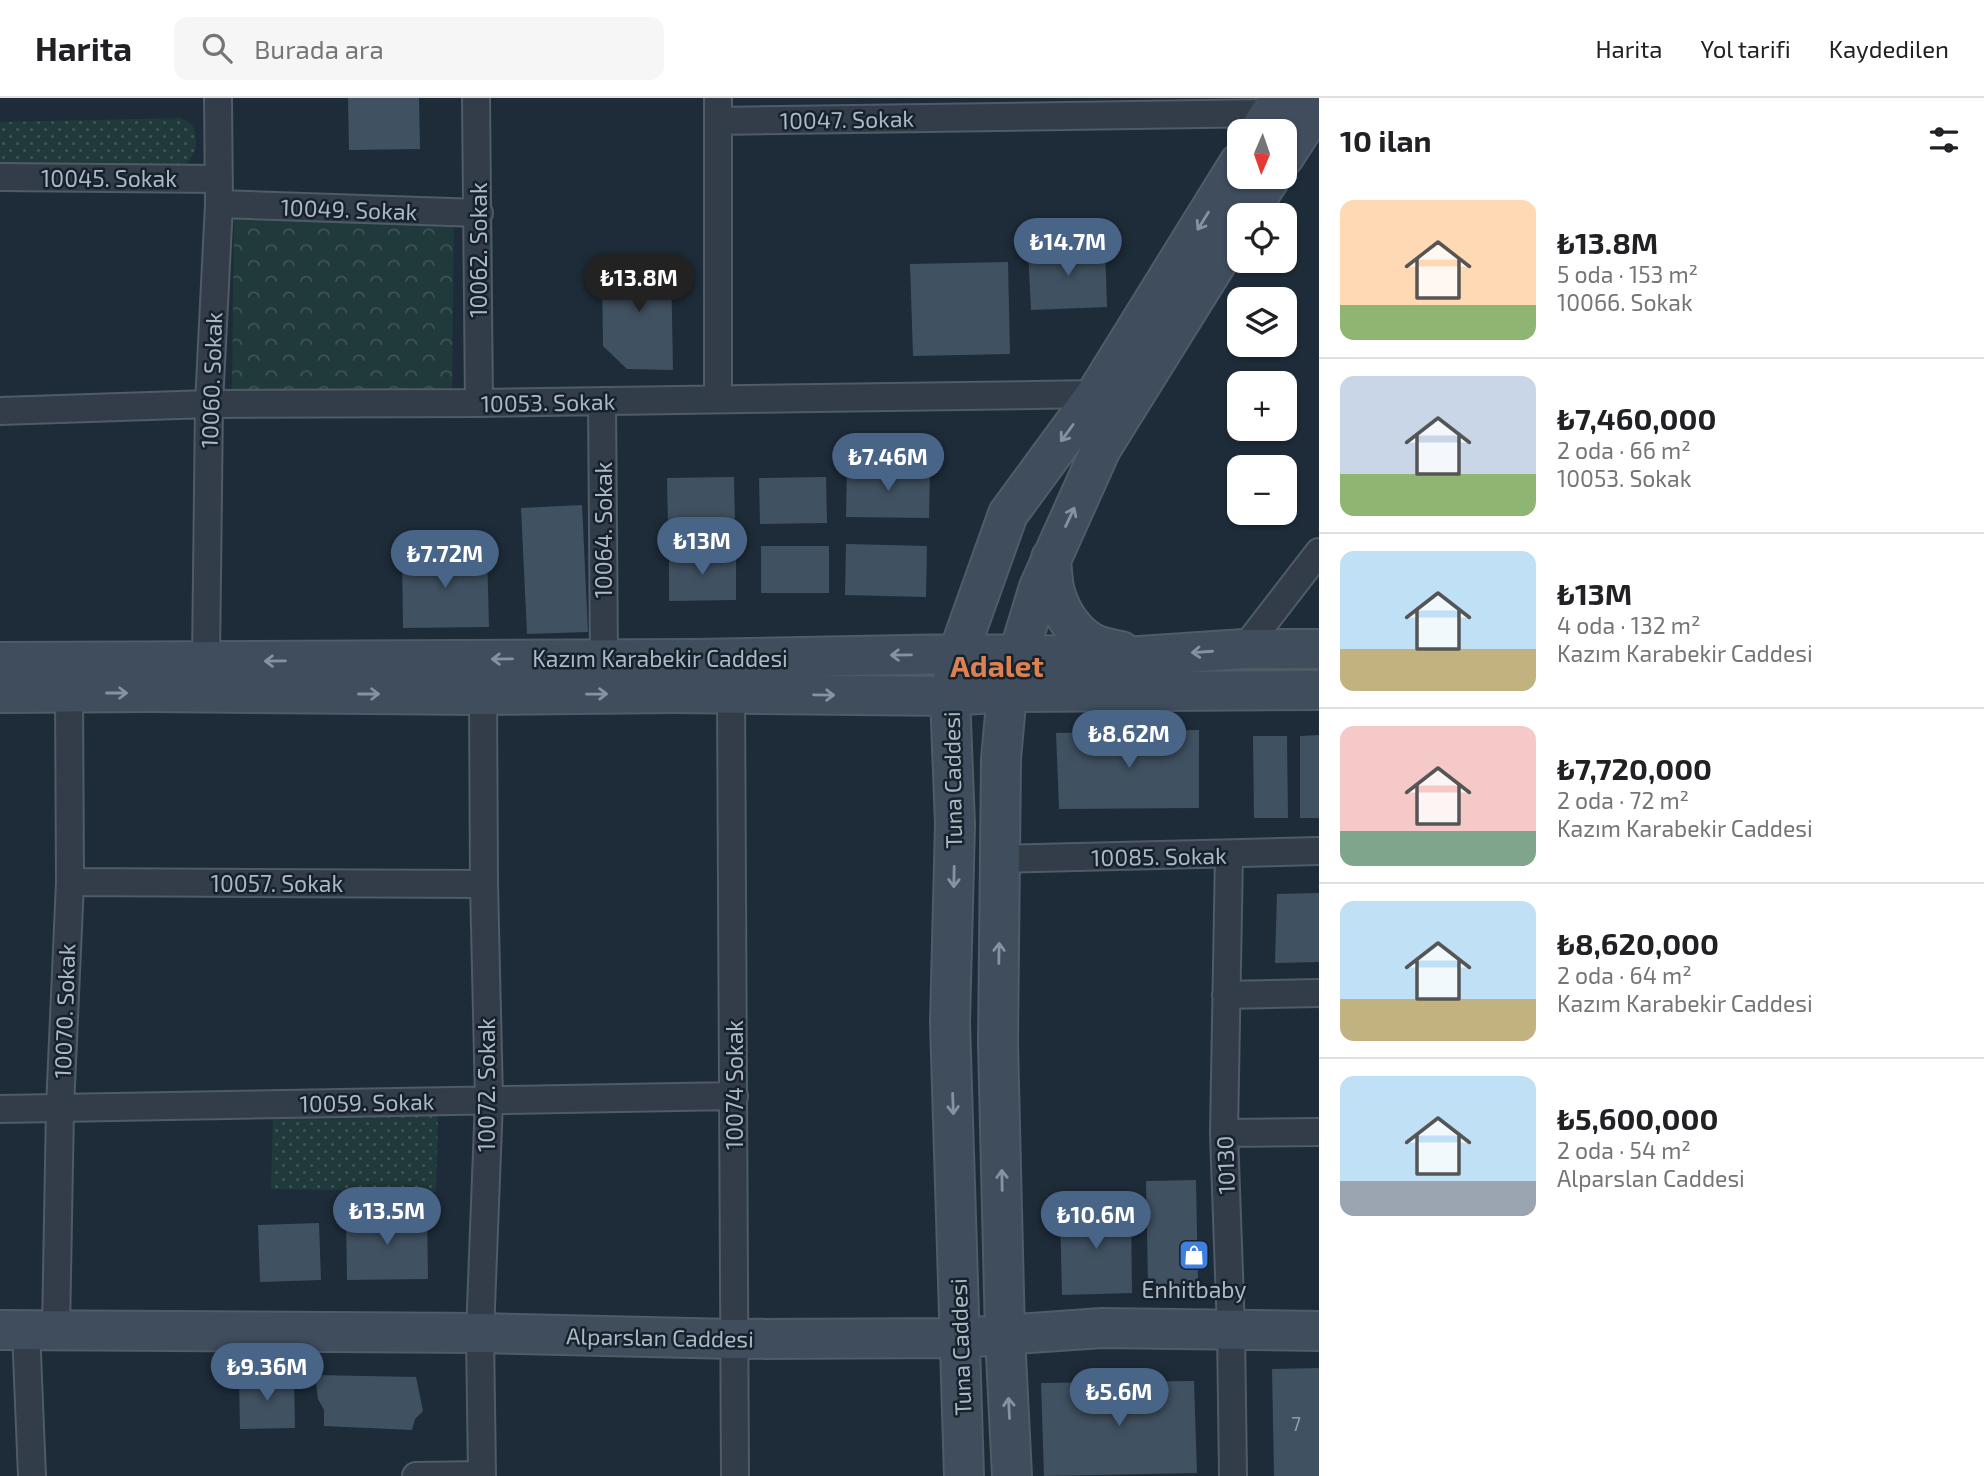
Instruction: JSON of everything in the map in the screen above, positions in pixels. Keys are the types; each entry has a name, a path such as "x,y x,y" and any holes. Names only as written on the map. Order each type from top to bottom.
{"street":[{"name":"10060. Sokak","path":"205,662 209,404 219,192 218,98"},
{"name":"10062. Sokak","path":"476,98 479,403"},
{"path":"1297,137 1319,103"},
{"path":"718,110 718,399"},
{"name":"10047. Sokak","path":"718,110 1270,114"},
{"name":"10045. Sokak","path":"0,177 219,192"},
{"name":"Tuna Caddesi","path":"964,1476 950,1023 955,824 950,696 958,654 1008,514 1096,394 1227,182"},
{"name":"10049. Sokak","path":"219,192 479,213"},
{"name":"Tuna Caddesi","path":"1012,1476 1005,1335 998,1043 1001,759 1007,692 1039,587 1101,449 1227,246"},
{"name":"10053. Sokak","path":"0,411 209,404 1096,394"},
{"name":"10064. Sokak","path":"602,401 604,658"},
{"path":"1244,649 1319,552"},
{"path":"1051,558 1054,590 1072,625 1085,638 1098,645 1140,656"},
{"name":"Kazım Karabekir Caddesi","path":"0,662 697,659 958,654 1140,656 1244,649 1319,649"},
{"name":"Kazım Karabekir Caddesi","path":"0,693 950,696 1007,692 1319,690"},
{"name":"10070. Sokak","path":"32,1476 27,1330 60,1108 70,882 69,693"},
{"name":"10074 Sokak","path":"731,694 735,1476"},
{"name":"10072. Sokak","path":"482,1475 480,1333 489,1100 483,695"},
{"name":"10085. Sokak","path":"1000,859 1319,851"},
{"name":"10130","path":"1229,854 1224,1133 1233,1476"},
{"name":"10057. Sokak","path":"70,882 484,884"},
{"path":"1226,995 1319,993"},
{"name":"10059. Sokak","path":"0,1109 734,1096"},
{"path":"1224,1133 1319,1132"},
{"name":"Alparslan Caddesi","path":"27,1330 480,1333 734,1339 959,1338 1102,1328 1319,1331"},
{"path":"416,1476 482,1475"}],"green space":[{"path":"181,118 193,125 196,137 195,151 185,165 0,165 0,122"},
{"path":"234,216 454,219 452,392 232,389"},
{"path":"273,1113 438,1116 436,1192 271,1189"}],"building":[{"path":"348,98 419,98 420,149 349,150"},
{"path":"1105,247 1107,307 1031,310 1028,250"},
{"path":"625,258 671,260 673,370 627,369 603,346 602,275"},
{"path":"1008,262 1010,354 913,356 910,264"},
{"path":"847,468 930,470 929,518 846,517"},
{"path":"734,477 735,524 668,524 667,478"},
{"path":"826,477 827,523 760,524 759,478"},
{"path":"582,505 588,632 527,634 521,508"},
{"path":"846,544 927,546 926,597 845,595"},
{"path":"761,546 829,546 829,593 761,593"},
{"path":"487,551 489,627 403,628 402,553"},
{"path":"736,553 736,600 669,601 669,554"},
{"path":"1199,730 1199,808 1059,809 1056,733"},
{"path":"1319,735 1319,818 1300,818 1300,736"},
{"path":"1253,736 1287,736 1288,818 1254,818"},
{"path":"1319,893 1319,962 1275,963 1277,894"},
{"path":"1196,1180 1198,1284 1148,1285 1146,1181"},
{"path":"1131,1208 1132,1293 1062,1295 1060,1210"},
{"path":"427,1214 428,1279 347,1280 346,1215"},
{"path":"319,1223 321,1280 260,1282 258,1225"},
{"path":"1319,1368 1319,1476 1274,1476 1272,1369"},
{"path":"315,1375 416,1377 423,1411 415,1419 412,1430 324,1426 324,1410 318,1399"},
{"path":"294,1376 295,1428 240,1429 239,1378"},
{"path":"1194,1381 1197,1473 1044,1476 1041,1383"}],"place":[{"name":"Enhitbaby","path":"1194,1255"}],"district":[{"name":"Adalet","path":"997,665"}]}
